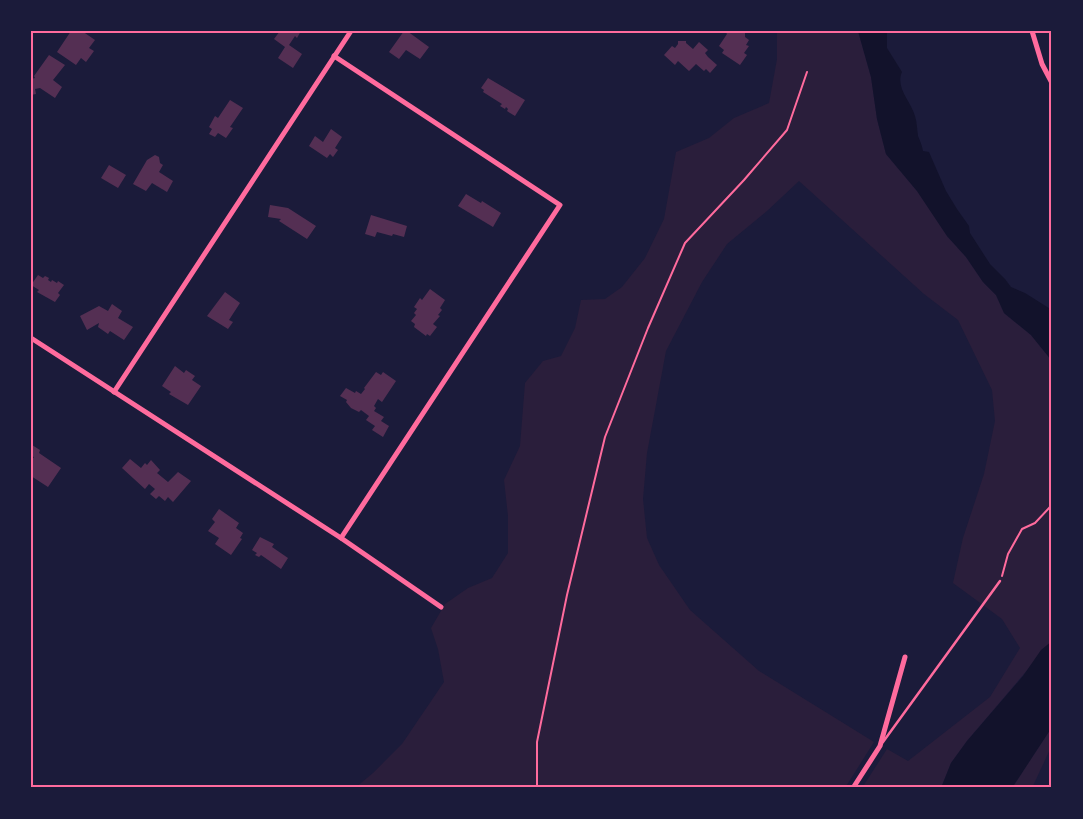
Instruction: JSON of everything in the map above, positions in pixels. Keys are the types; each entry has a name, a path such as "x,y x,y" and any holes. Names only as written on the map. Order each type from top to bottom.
{"street":[{"path":"114,392 351,31"},
{"path":"1032,31 1042,64 1052,83"},
{"path":"334,56 560,205 341,538"},
{"path":"31,338 341,538 441,607"},
{"path":"853,788 880,746 905,657"}],"lane":[{"path":"880,746 1000,582"}],"path":[{"path":"537,788 537,742 567,595 605,437 648,328 685,242 744,180 787,130 807,72"},
{"path":"1000,582 1008,554 1022,529 1035,524 1050,507 1052,497"}],"shaded area":[{"path":"777,31 858,31 871,77 877,119 886,154 917,191 947,236 966,257 983,282 996,295 1004,313 1031,335 1052,361 1052,641 967,741 951,763 941,788 862,788 887,749 908,761 990,697 1020,648 1002,619 953,583 963,538 984,474 995,421 992,390 958,320 924,294 799,181 767,211 727,244 702,282 666,351 647,453 643,499 647,538 659,565 690,610 759,671 874,742 845,788 355,788 402,744 444,682 438,649 431,628 445,604 468,588 492,578 508,553 508,516 504,480 520,446 525,383 543,361 561,356 575,328 581,300 605,299 622,287 645,258 664,219 676,152 709,138 734,118 769,103 777,59"},
{"path":"858,31 887,31 887,48 902,72 900,78 902,89 913,110 923,151 929,152 946,191 969,226 970,233 990,264 1011,287 1025,293 1052,310 1052,361 1031,335 1004,313 996,295 983,282 966,257 947,236 917,191 886,154 877,119 871,77"},
{"path":"1052,641 1052,727 1012,788 941,788 951,763 967,741 1023,676 1041,650"},
{"path":"1052,727 1052,745 1032,788 1012,788"}],"building":[{"path":"71,31 82,31 95,40 89,48 94,51 86,62 81,58 76,65 57,52"},
{"path":"280,31 301,31 297,38 295,36 289,45 302,54 293,68 278,58 285,47 274,39"},
{"path":"404,31 407,31 429,47 420,59 406,50 399,59 389,52"},
{"path":"725,31 745,31 745,37 749,40 746,45 749,46 744,53 747,55 740,65 722,53 724,50 719,46 727,34"},
{"path":"678,41 686,41 693,49 699,42 708,50 705,53 708,57 717,65 710,73 706,69 704,71 696,64 689,71 678,61 675,65 664,55 672,46 675,48"},
{"path":"49,55 65,65 53,80 62,87 55,98 40,88 35,89 36,94 31,95 31,79 35,78 34,76"},
{"path":"488,78 525,100 515,116 507,111 506,107 505,109 500,106 502,104 483,92 484,90 481,88"},
{"path":"230,100 243,108 230,127 233,128 226,138 218,133 215,137 209,134 212,129 209,127 215,116 218,118"},
{"path":"331,129 342,137 335,148 338,150 333,157 330,154 327,158 309,146 315,136 323,142"},
{"path":"155,155 159,157 160,163 163,165 159,172 173,181 167,192 152,183 146,191 133,184 147,160"},
{"path":"109,165 126,175 118,188 101,178"},
{"path":"466,194 501,213 493,227 458,206"},
{"path":"270,205 288,208 316,226 307,239 279,221 281,219 268,217"},
{"path":"371,215 407,226 404,237 377,232 375,237 365,234"},
{"path":"38,275 43,278 45,276 49,278 48,280 51,282 52,280 57,283 58,281 64,285 58,293 60,295 55,302 37,292 39,290 31,285"},
{"path":"430,289 445,300 440,308 442,310 438,315 440,316 433,324 437,327 430,336 427,334 426,336 414,327 415,324 411,321 416,315 414,313 417,309 414,307"},
{"path":"225,292 240,303 229,320 233,322 228,329 207,316"},
{"path":"112,304 122,311 118,318 133,327 124,340 110,331 108,334 98,327 99,323 87,330 80,316 99,306 108,311"},
{"path":"175,366 184,373 186,370 195,376 192,380 201,386 188,405 169,394 171,392 162,386"},
{"path":"376,372 381,375 383,372 396,381 382,402 378,399 374,406 376,408 374,411 384,417 381,421 389,426 383,437 372,430 375,426 366,420 369,416 361,410 359,412 351,408 346,402 347,400 340,396 346,388 361,394"},
{"path":"32,445 40,450 39,453 61,468 48,487 31,476 31,461 34,457 31,456"},
{"path":"130,459 141,468 151,460 160,470 157,473 168,482 178,472 191,481 173,502 168,497 165,501 159,496 156,499 150,494 155,489 149,484 145,489 122,468"},
{"path":"219,509 239,523 236,528 243,533 240,538 242,539 231,555 215,544 219,538 208,531 215,522 212,519"},
{"path":"260,537 274,544 272,547 288,558 281,569 261,555 259,557 255,555 257,553 252,550"}]}
